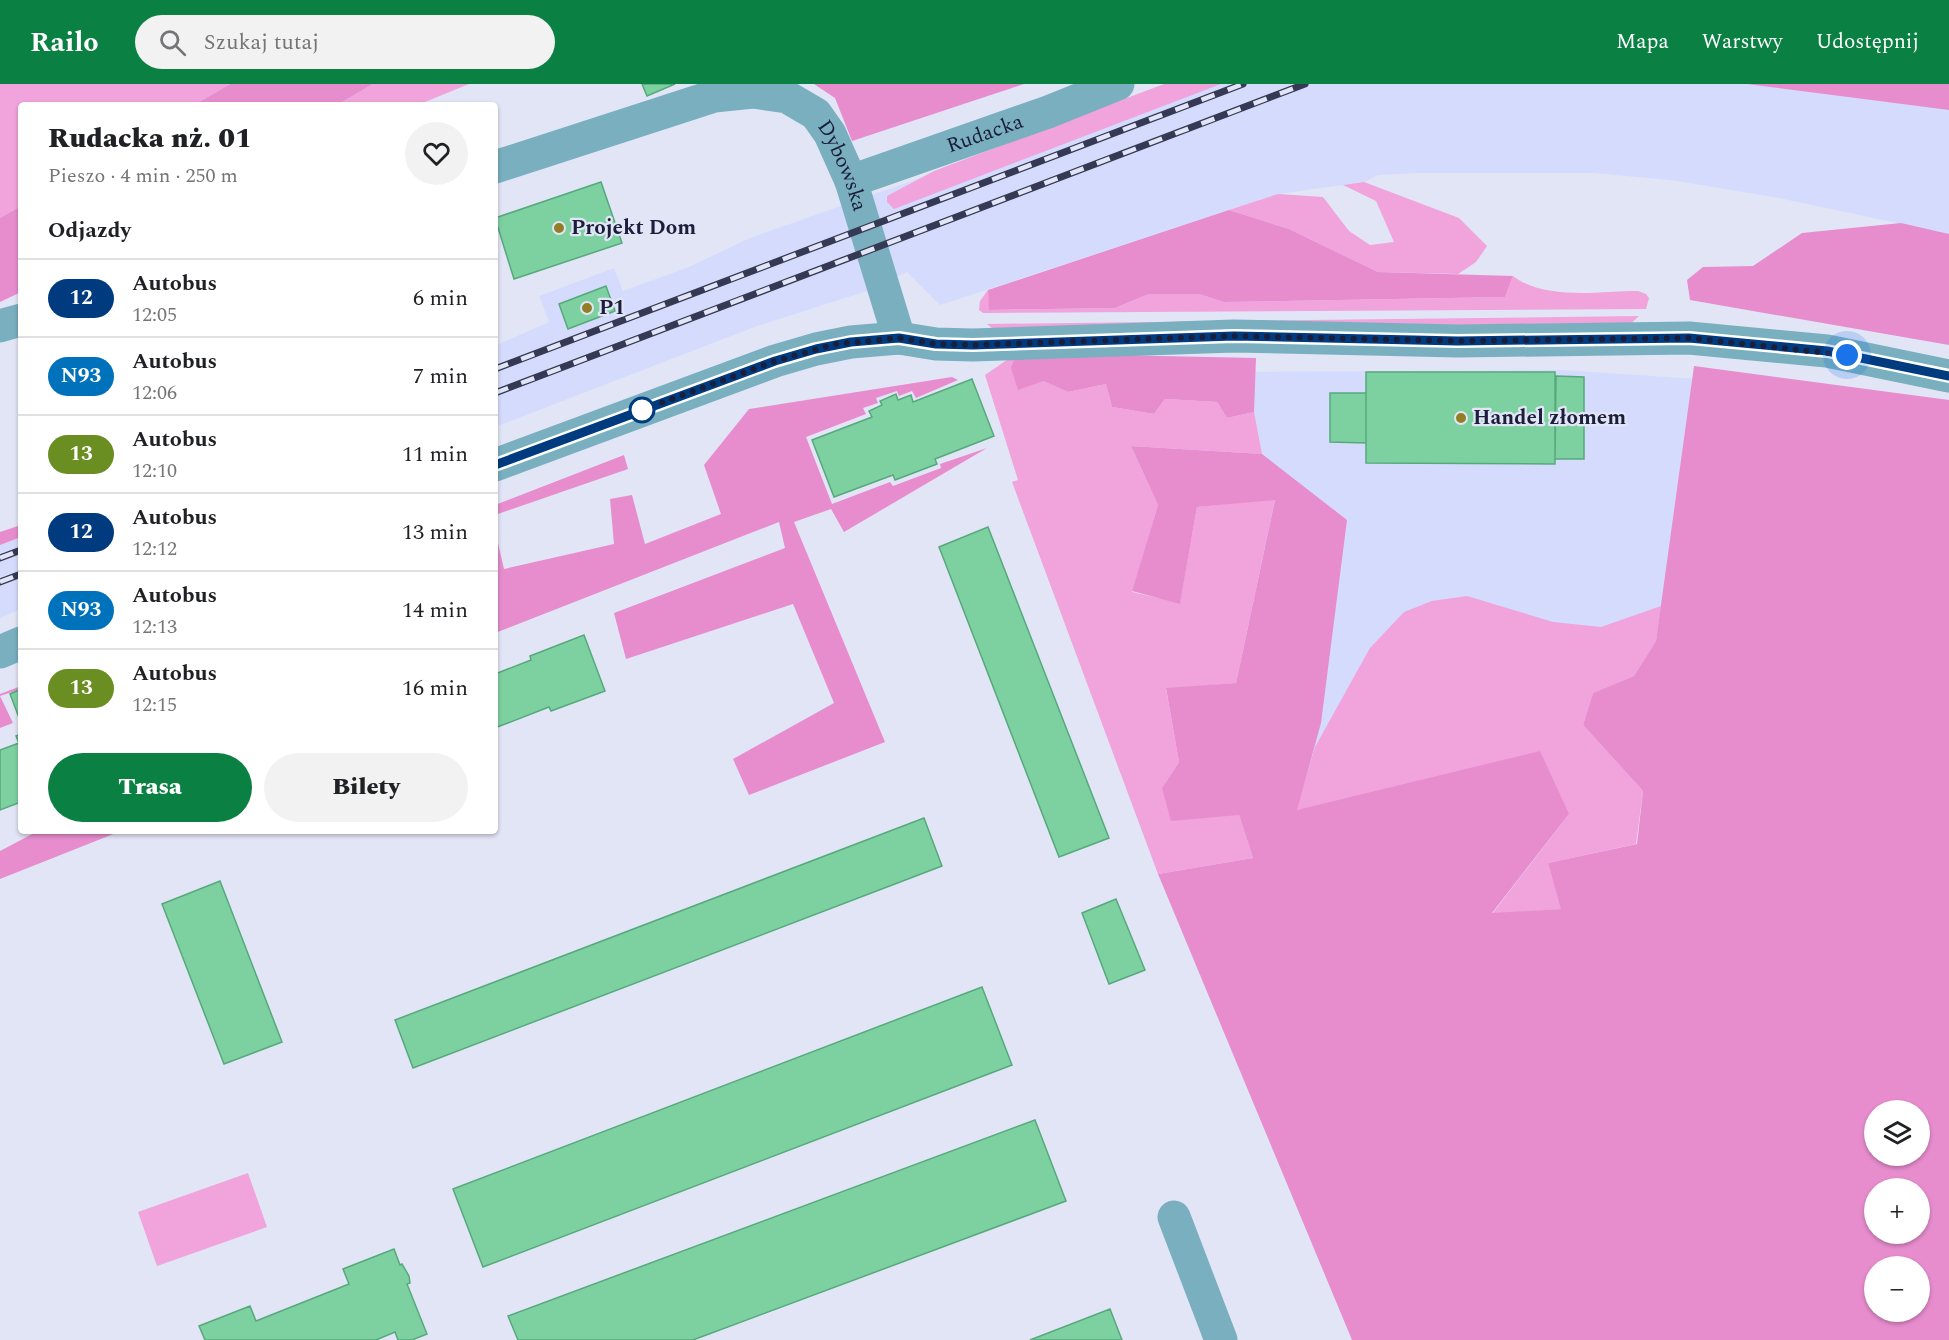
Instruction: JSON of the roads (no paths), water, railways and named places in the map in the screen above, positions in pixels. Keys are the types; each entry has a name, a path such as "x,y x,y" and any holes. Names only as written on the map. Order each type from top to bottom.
{"street":[{"name":"Rudacka","path":"851,182 1048,112 1118,84"},
{"name":"Dybowska","path":"498,166 714,96 753,92 787,97 816,114 830,134 851,182 899,338"},
{"path":"0,326 18,321"},
{"path":"498,464 775,361 836,344 899,338 936,344 973,345 1234,336 1458,341 1689,338 1827,351 1949,376"},
{"path":"0,652 18,645"},
{"path":"1174,1217 1221,1340"}],"railway":[{"path":"498,368 1243,84"},
{"path":"498,392 1305,84"},
{"path":"0,558 18,551"},
{"path":"0,582 18,575"}],"place":[{"name":"Projekt Dom","path":"559,228"},
{"name":"P1","path":"587,308"},
{"name":"Handel złomem","path":"1461,418"}]}
